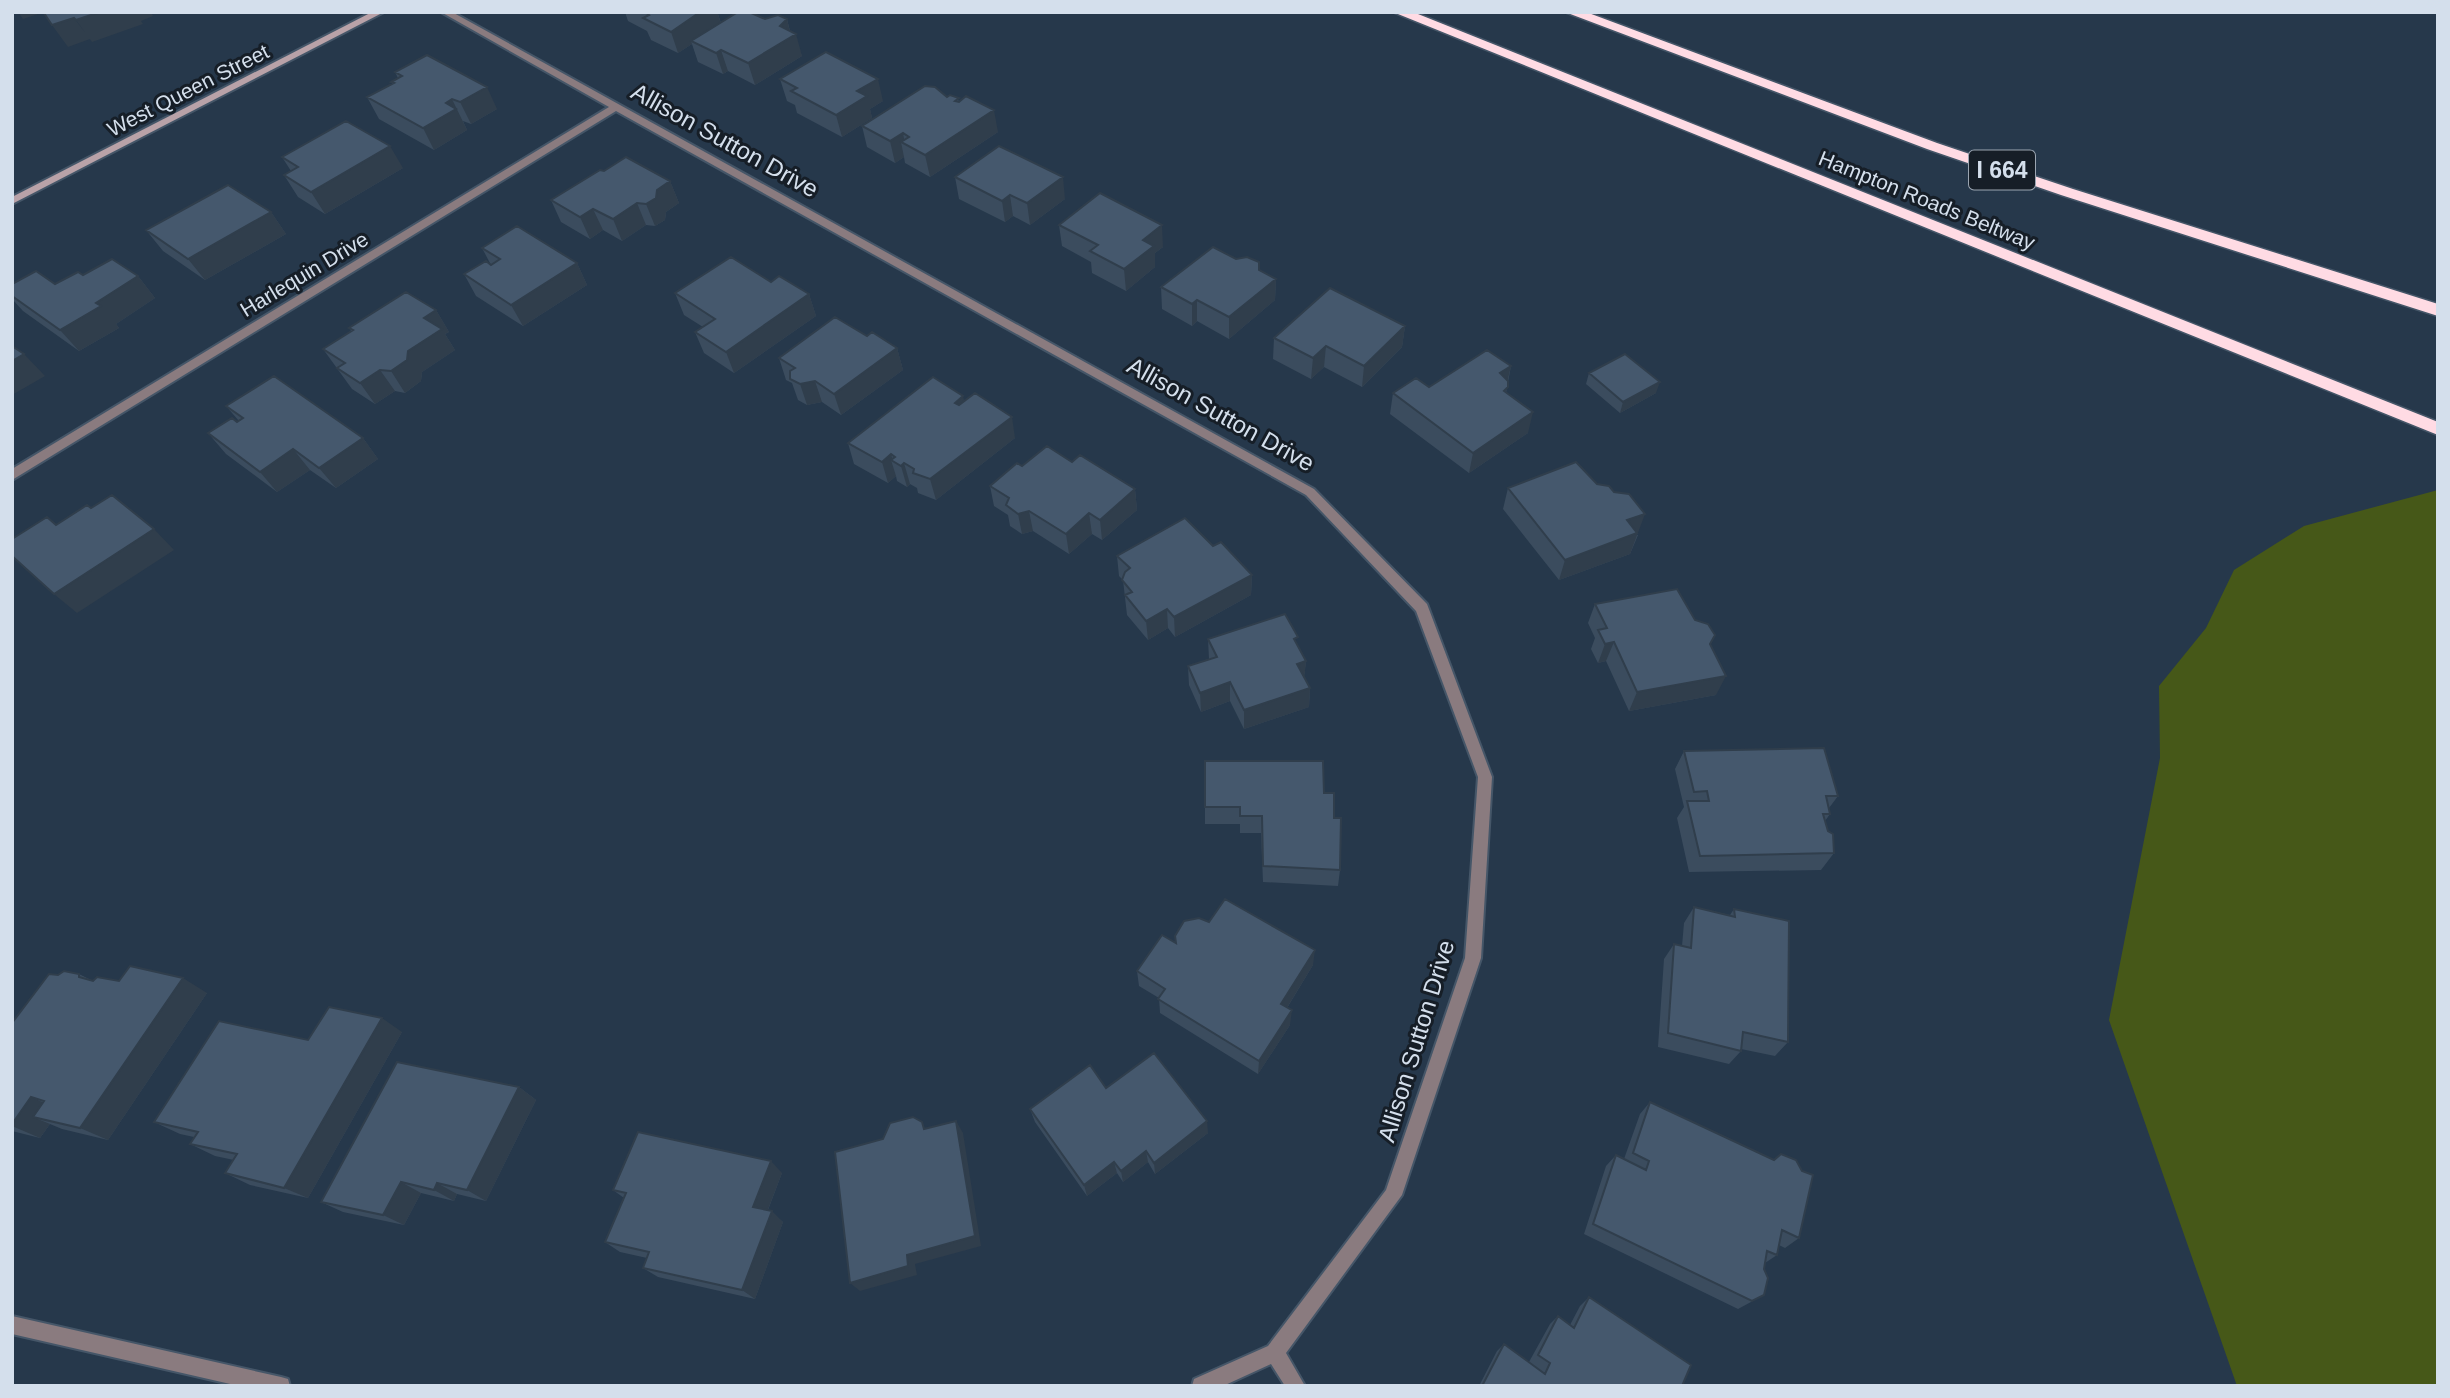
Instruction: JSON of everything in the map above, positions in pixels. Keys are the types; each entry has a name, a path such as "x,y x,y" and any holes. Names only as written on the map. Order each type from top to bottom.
{"highway":[{"name":"Hampton Roads Beltway","path":"1400,12 2438,429"},
{"name":"Hampton Roads Beltway","path":"1572,12 1932,146 2067,192 2438,310"}],"main road":[{"name":"West Queen Street","path":"12,201 380,12"}],"street":[{"name":"Allison Sutton Drive","path":"445,12 1310,492 1422,608 1485,777 1473,958 1393,1195 1275,1353 1200,1386"},
{"name":"Harlequin Drive","path":"12,475 616,107"},
{"path":"12,1325 281,1386"},
{"path":"1275,1353 1296,1386"}],"green space":[{"path":"2438,490 2438,1386 2237,1386 2109,1020 2160,758 2159,686 2206,628 2234,570 2304,526"}],"building":[{"path":"100,12 52,25 44,13"},
{"path":"645,12 700,12 671,32 643,18 649,15"},
{"path":"738,12 749,12 765,19 778,15 787,19 780,26 796,34 748,63 721,50 716,53 691,41"},
{"path":"826,52 878,79 857,91 867,96 836,115 791,91 797,88 780,79"},
{"path":"427,55 487,87 460,102 452,99 446,103 456,109 423,128 367,97 402,76 395,72"},
{"path":"925,86 935,87 947,97 950,95 959,98 955,101 959,102 966,96 994,110 925,155 901,142 909,137 903,133 890,141 862,126"},
{"path":"346,121 390,146 311,192 284,175 298,167 282,157"},
{"path":"999,146 1063,177 1027,203 1010,195 1002,201 955,177"},
{"path":"626,157 670,181 657,190 656,198 646,204 637,203 613,219 593,209 580,217 551,200 600,170 604,171"},
{"path":"228,185 271,212 188,259 146,230"},
{"path":"1100,193 1162,225 1143,240 1154,246 1124,269 1090,251 1098,245 1059,225"},
{"path":"517,226 577,263 511,305 464,274 486,261 491,265 500,259 482,248"},
{"path":"1213,247 1236,259 1247,257 1259,262 1259,270 1276,279 1229,317 1197,300 1192,304 1161,287"},
{"path":"731,257 771,282 779,276 809,294 726,352 695,332 715,319 675,293"},
{"path":"112,259 138,276 96,303 101,306 60,330 12,296 12,284 36,271 55,284 78,272 83,275"},
{"path":"1330,288 1405,326 1364,366 1326,346 1313,358 1274,338"},
{"path":"406,292 436,310 424,318 442,329 408,351 407,360 391,371 380,370 360,383 337,368 345,363 323,349 353,330 349,328"},
{"path":"835,317 867,336 872,332 897,348 834,394 815,381 800,384 790,379 790,371 795,368 779,358"},
{"path":"12,346 24,354 12,361"},
{"path":"1487,350 1511,366 1500,373 1508,381 1508,387 1504,391 1533,412 1473,453 1393,393 1416,378 1429,387"},
{"path":"1625,354 1660,382 1623,402 1589,373"},
{"path":"274,376 363,438 319,468 293,449 260,472 208,433 232,418 237,422 243,418 226,406"},
{"path":"933,377 963,396 955,403 959,405 975,393 1012,417 930,479 913,473 914,469 904,463 901,466 891,460 895,457 891,454 882,462 848,443"},
{"path":"1047,446 1072,462 1080,455 1135,489 1100,520 1089,513 1066,534 1029,511 1018,514 1006,505 1009,498 990,486 1017,463 1022,466"},
{"path":"1576,462 1597,484 1609,486 1614,492 1629,494 1645,514 1627,520 1637,533 1565,560 1508,488"},
{"path":"112,495 154,529 54,594 12,556 12,539 47,517 56,525 87,505 91,508"},
{"path":"1185,518 1213,546 1221,542 1252,575 1174,617 1167,609 1146,621 1125,595 1132,592 1122,580 1130,568 1117,556"},
{"path":"1677,589 1695,620 1708,624 1715,635 1710,644 1726,676 1637,692 1614,642 1605,644 1598,630 1607,628 1595,604"},
{"path":"1285,614 1298,637 1294,639 1306,661 1297,664 1310,688 1244,710 1230,682 1200,693 1188,666 1217,657 1208,639"},
{"path":"1824,748 1838,796 1826,796 1830,814 1823,814 1828,831 1833,834 1834,853 1700,856 1687,801 1709,801 1707,791 1694,792 1684,751"},
{"path":"1205,761 1323,761 1324,793 1334,793 1334,818 1341,818 1340,870 1263,866 1262,816 1240,816 1240,807 1205,807"},
{"path":"1225,899 1315,950 1281,1004 1292,1010 1259,1061 1158,999 1165,989 1137,971 1162,935 1176,943 1175,936 1184,921 1199,918 1209,922"},
{"path":"1694,907 1735,917 1734,909 1789,921 1788,1042 1743,1032 1741,1051 1668,1033 1674,944 1691,948"},
{"path":"130,966 183,978 80,1128 33,1117 44,1101 31,1097 12,1124 12,1023 49,974 58,975 64,971 93,981 97,977 119,981"},
{"path":"329,1007 382,1018 284,1188 225,1173 237,1154 190,1144 198,1132 154,1122 219,1021 308,1040"},
{"path":"1154,1053 1207,1121 1154,1163 1146,1151 1121,1171 1114,1162 1084,1185 1030,1109 1090,1065 1106,1088"},
{"path":"397,1062 519,1087 467,1190 437,1183 434,1190 401,1182 383,1215 321,1202"},
{"path":"1650,1102 1774,1160 1781,1154 1796,1160 1802,1171 1813,1175 1799,1238 1782,1230 1777,1255 1767,1251 1764,1269 1768,1278 1764,1295 1752,1301 1593,1224 1616,1155 1646,1170 1649,1161 1633,1153"},
{"path":"913,1117 922,1122 924,1129 956,1121 975,1236 907,1255 908,1266 850,1283 835,1152 883,1139 890,1123"},
{"path":"638,1132 771,1161 753,1207 772,1211 742,1290 643,1268 649,1252 605,1242 626,1193 613,1190"},
{"path":"1589,1297 1691,1365 1682,1386 1482,1386 1504,1344 1545,1374 1550,1363 1538,1355 1558,1316 1574,1328"}]}
